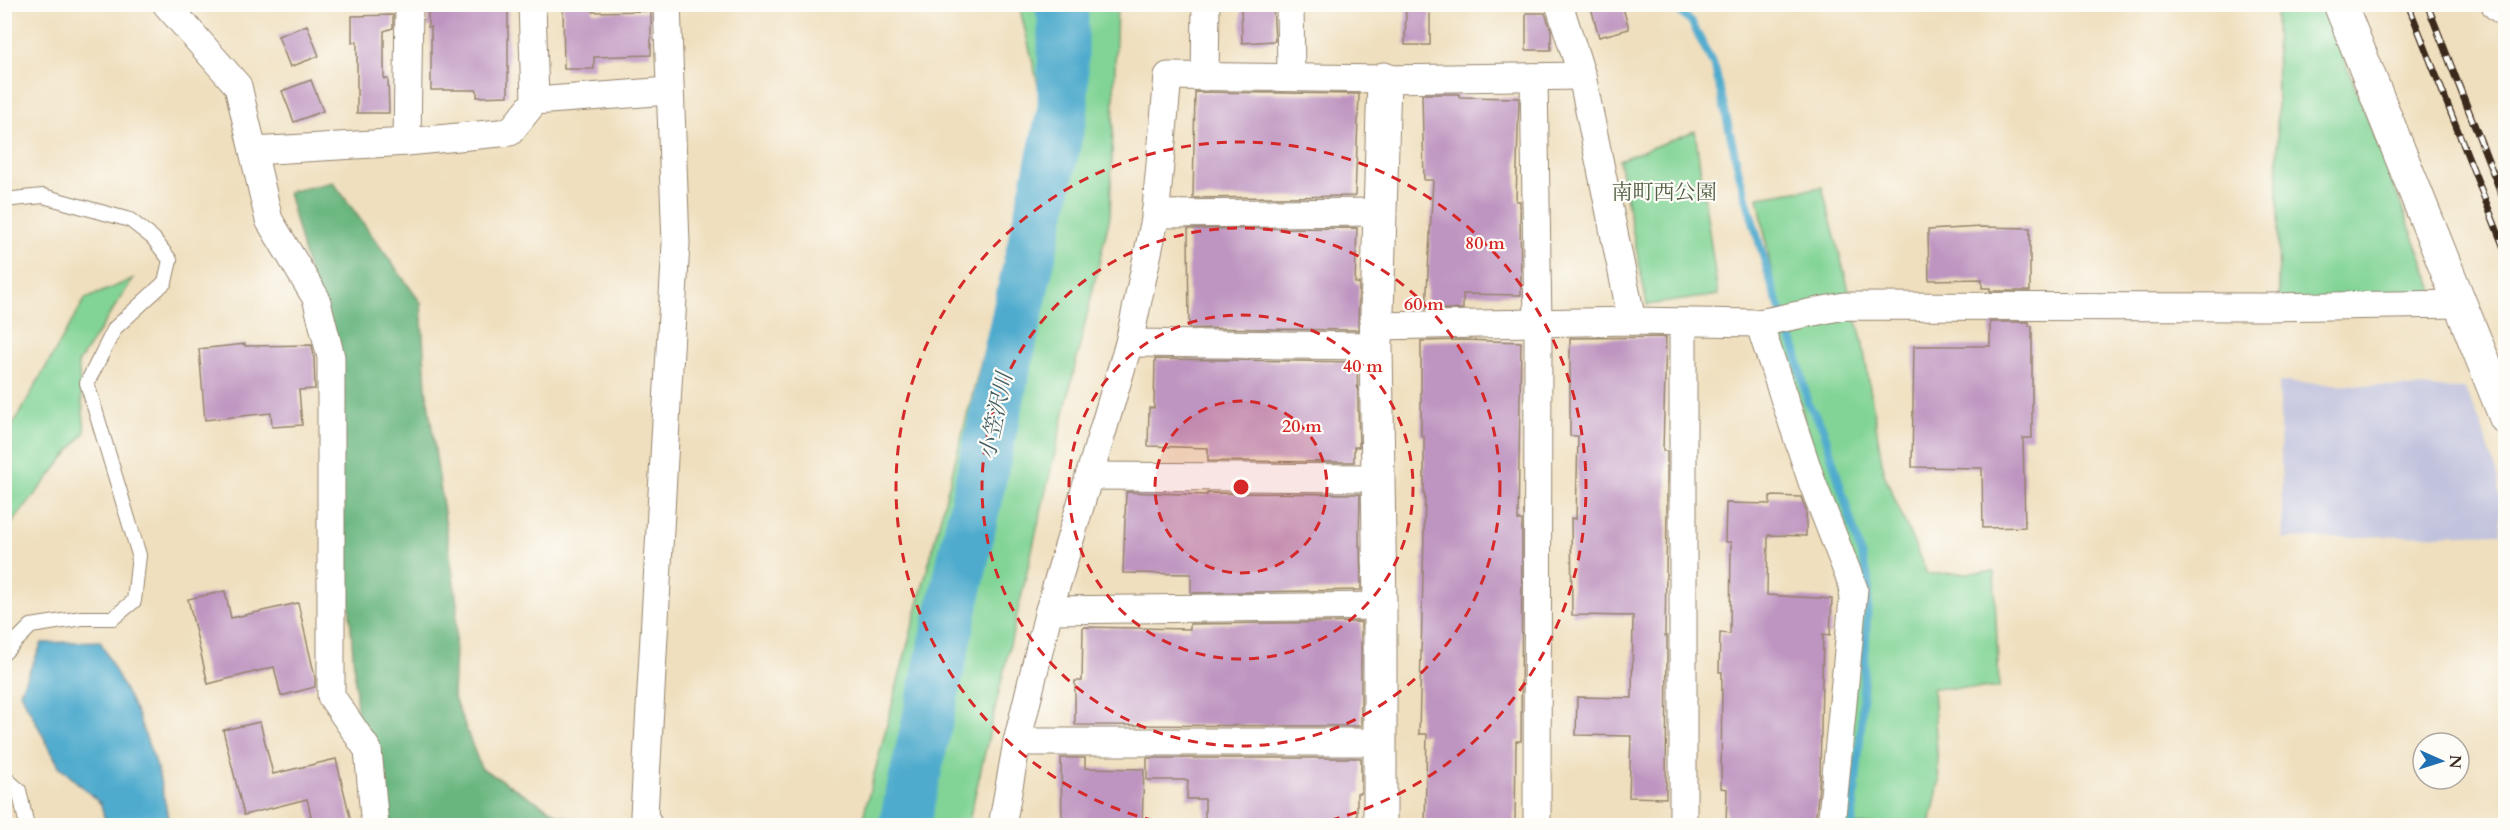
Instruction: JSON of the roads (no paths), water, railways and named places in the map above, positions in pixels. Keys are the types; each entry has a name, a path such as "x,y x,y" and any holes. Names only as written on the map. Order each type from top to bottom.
{"street":[{"path":"166,4 238,86 269,220 316,298 331,357 331,696 368,750 375,825"},
{"path":"407,142 409,4"},
{"path":"253,151 407,142 510,132 535,100 532,4"},
{"path":"649,825 644,815 676,243 667,4"},
{"path":"1205,77 1206,4"},
{"path":"1290,4 1291,77"},
{"path":"1559,4 1581,76 1632,321"},
{"path":"2340,4 2505,418"},
{"path":"2498,4 2505,9"},
{"path":"1002,825 1017,742 1049,610 1129,343 1155,214 1168,76 1384,79 1581,76"},
{"path":"1534,77 1538,323 1537,825"},
{"path":"1380,825 1377,336 1384,79"},
{"path":"535,100 669,91"},
{"path":"1155,214 1380,212"},
{"path":"1129,343 1377,336 1538,323 1632,321 1759,323 1844,306 2271,307 2460,304"},
{"path":"1683,322 1683,825"},
{"path":"1759,323 1812,483 1854,589 1831,825"},
{"path":"1089,476 1379,478"},
{"path":"1049,610 1380,606"},
{"path":"1017,742 1380,742"}],"lane":[{"path":"4,200 43,196 130,220 153,238 170,260 165,282 115,328 87,382 139,555 134,601 113,618 82,618 31,626 4,653"},
{"path":"4,777 19,790 27,825"}],"water":[{"path":"100,641 137,714 157,767 170,825 106,825 101,804 59,766 20,692 42,643"}],"waterway":[{"name":"小笠沢川","path":"904,826 1063,108 1063,17 1060,4"},
{"path":"1671,4 1692,23 1715,68 1740,177 1773,290 1796,351 1808,403 1823,428 1869,581 1861,729 1852,826"}],"railway":[{"path":"2408,4 2506,253"},
{"path":"2427,4 2506,206"}],"park label":[{"name":"南町西公園","path":"1664,192"}]}
